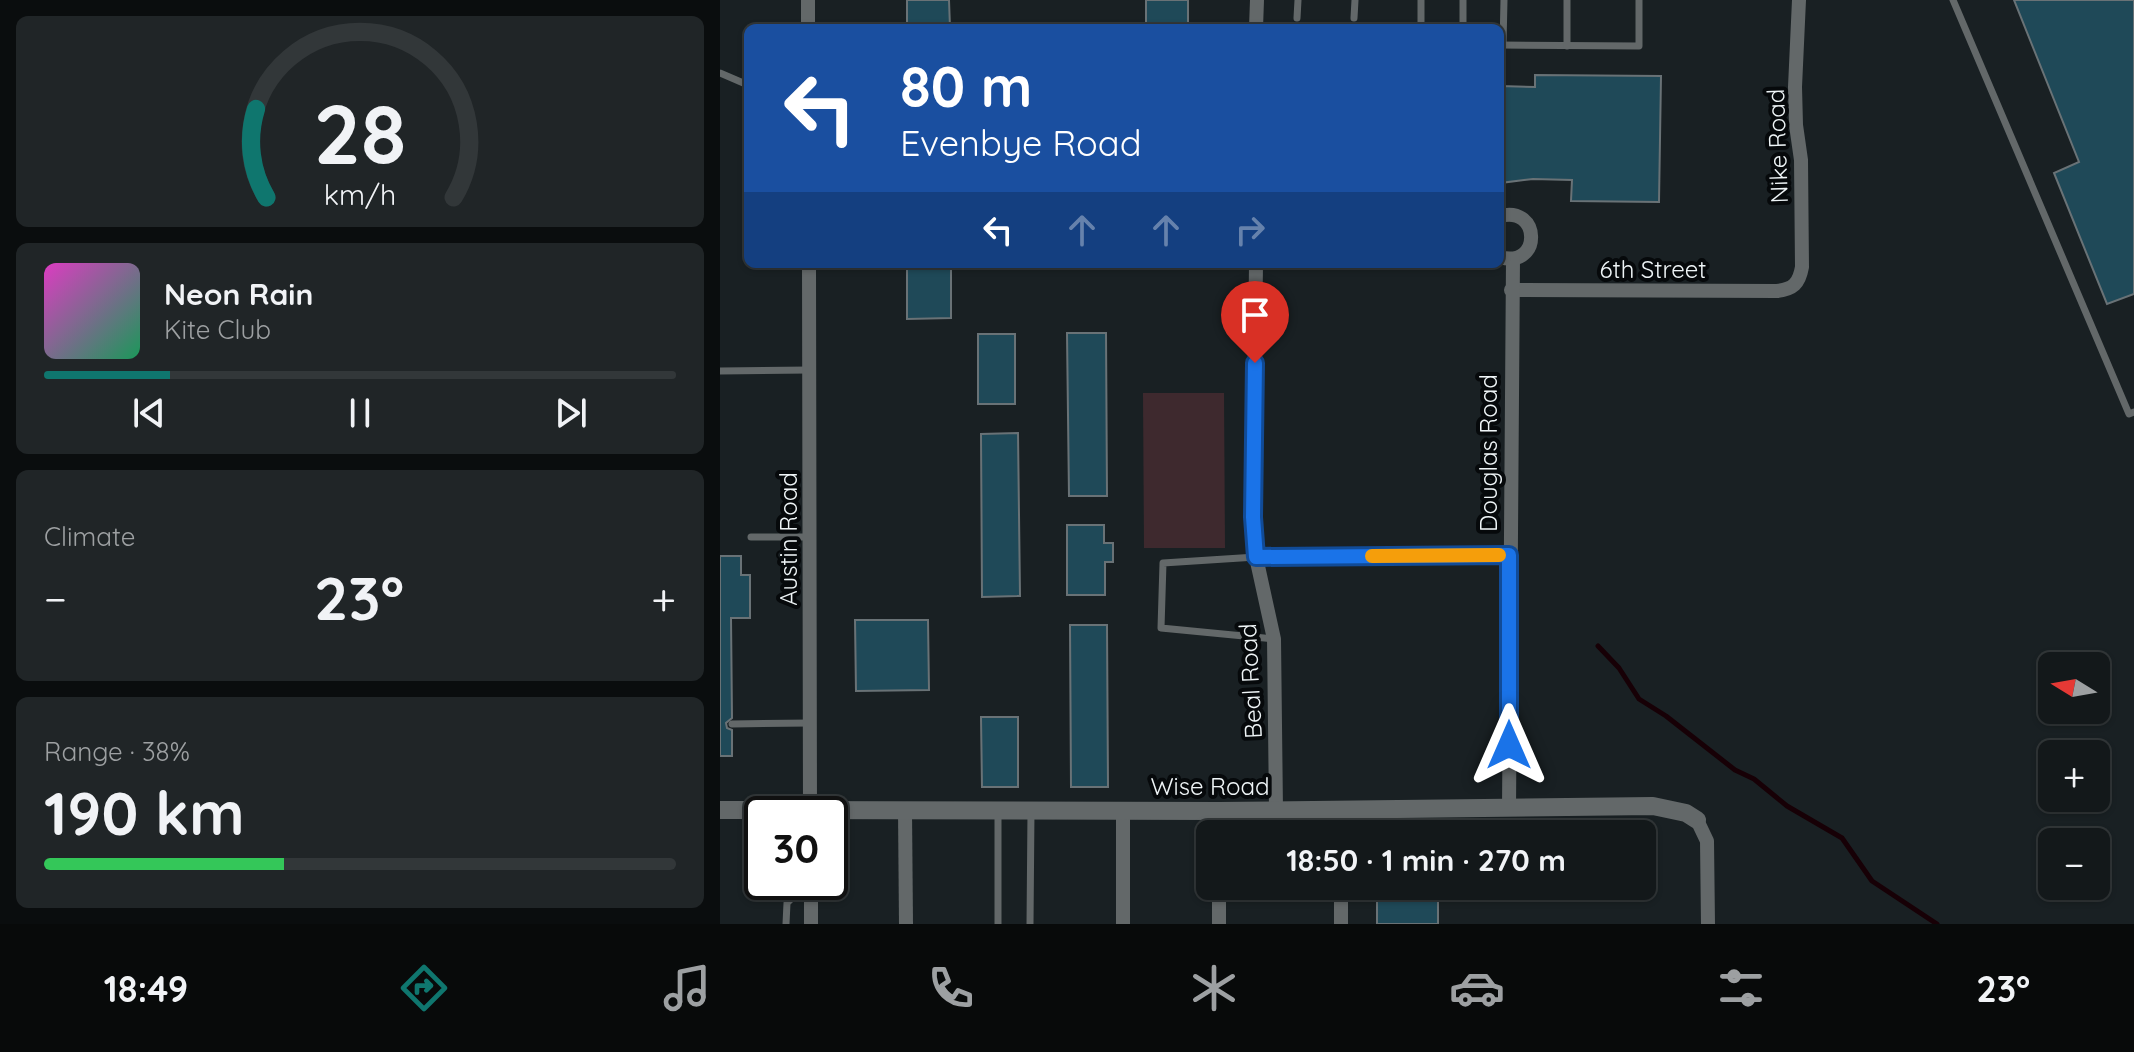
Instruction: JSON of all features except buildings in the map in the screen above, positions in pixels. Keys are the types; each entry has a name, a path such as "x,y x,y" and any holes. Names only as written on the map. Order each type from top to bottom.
{"street":[{"path":"808,0 808,24"},
{"path":"1256,24 1257,0"},
{"name":"Nike Road","path":"1793,287 1800,280 1802,267 1801,160 1795,87 1799,0"},
{"path":"1504,215 1519,216 1531,230 1531,242 1526,252 1506,258"},
{"name":"Douglas Road","path":"1506,258 1511,290 1509,809"},
{"name":"Austin Road","path":"809,268 810,796"},
{"name":"Beal Road","path":"1256,268 1253,517 1256,557 1274,639 1276,810"},
{"name":"6th Street","path":"1511,290 1777,291 1793,287"},
{"path":"1256,557 1509,555"},
{"name":"Wise Road","path":"848,811 1653,806 1686,813 1697,820"},
{"path":"1341,809 1341,820"},
{"name":"Wise Road","path":"720,810 744,811"},
{"path":"905,810 906,924"},
{"path":"1123,811 1123,924"},
{"path":"1219,811 1219,820"},
{"path":"1697,820 1707,841 1708,924"},
{"path":"811,900 811,924"},
{"path":"1219,900 1219,924"},
{"path":"1341,900 1341,924"}],"lane":[{"path":"1297,18 1298,0"},
{"path":"1354,18 1355,0"},
{"path":"1421,0 1421,24"},
{"path":"1463,0 1463,24"},
{"path":"1502,24 1504,0"},
{"path":"1567,0 1567,46"},
{"path":"1504,45 1639,46 1639,0"},
{"path":"1953,0 2129,414 2134,412"},
{"path":"720,73 744,83"},
{"path":"720,371 809,370"},
{"path":"751,537 810,537"},
{"path":"1256,557 1163,563 1161,628 1274,639"},
{"path":"732,724 810,723"},
{"path":"998,811 998,924"},
{"path":"1030,924 1031,811"},
{"path":"786,924 787,903 790,900"}],"shaded area":[{"path":"1143,393 1224,393 1225,548 1144,548"}],"waterway":[{"path":"1598,646 1619,668 1639,699 1735,770 1754,779 1787,806 1842,838 1872,881 1937,924"}],"slow traffic":[{"path":"1372,556 1499,555"}],"route":[{"path":"1255,363 1253,536 1256,557 1509,555 1509,745"}]}
